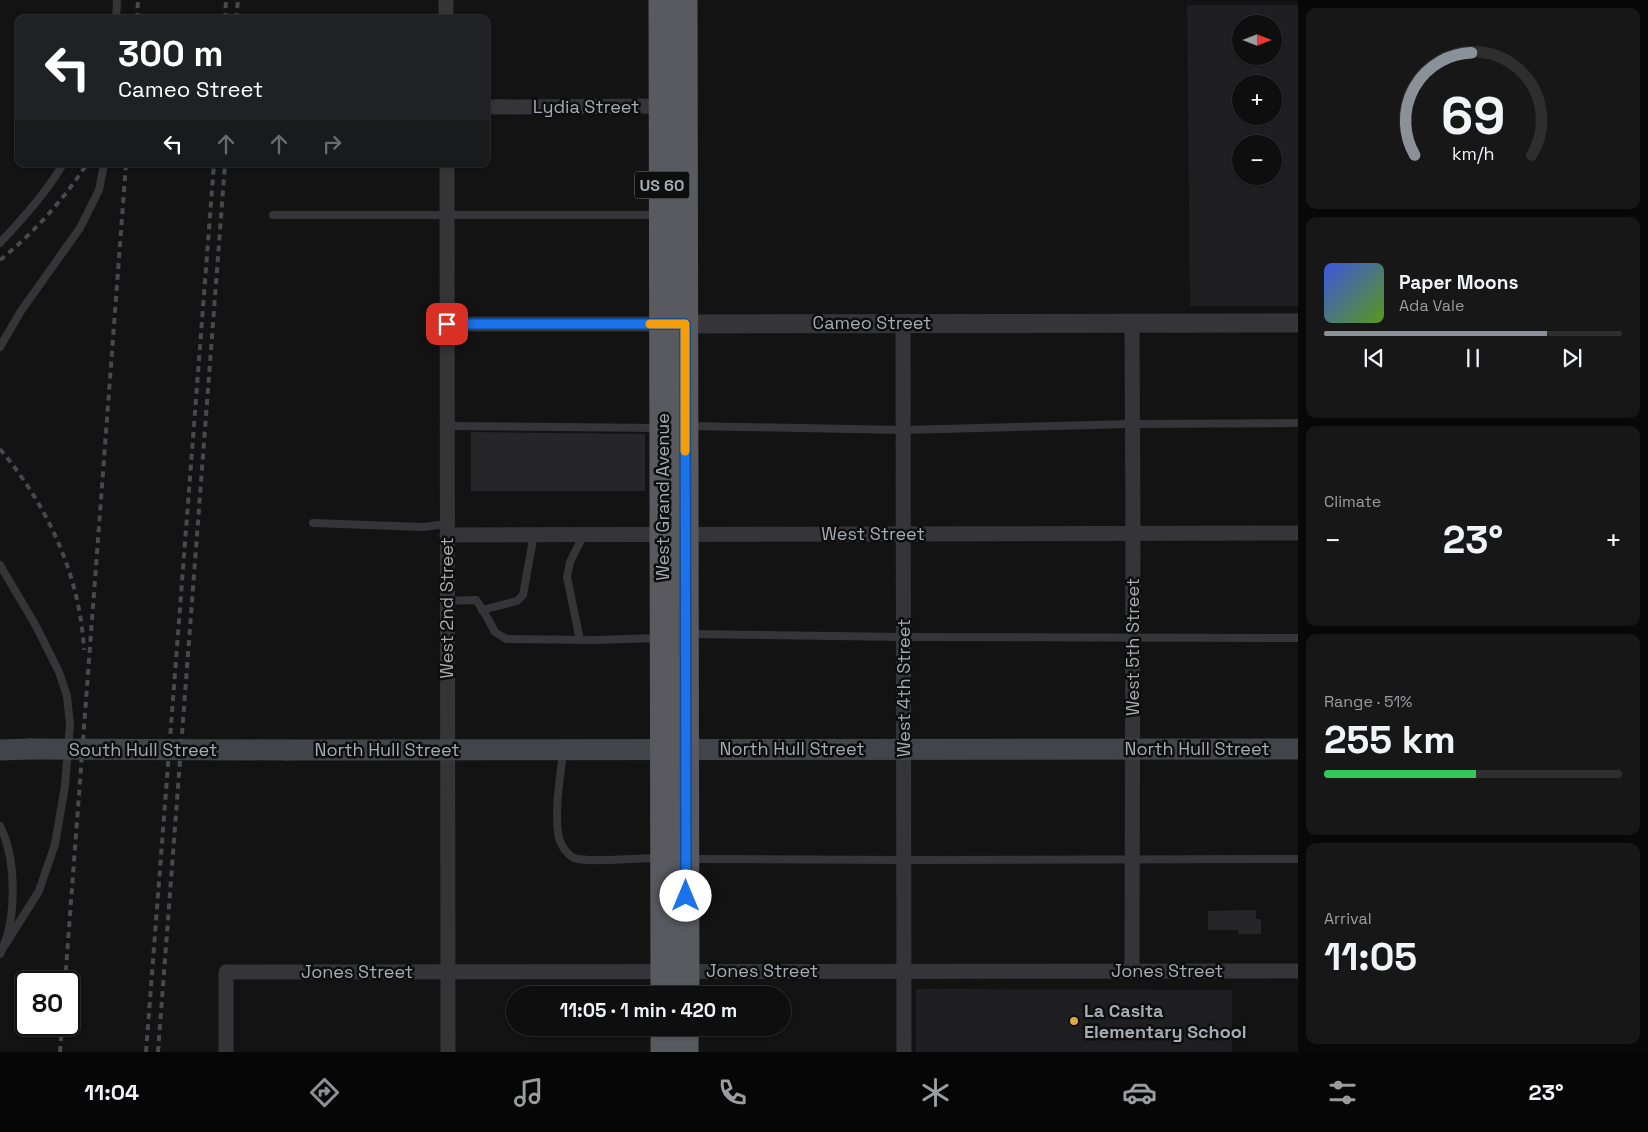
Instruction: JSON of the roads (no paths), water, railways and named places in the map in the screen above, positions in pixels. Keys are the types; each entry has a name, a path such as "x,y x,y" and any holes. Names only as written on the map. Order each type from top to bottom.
{"highway":[{"name":"West Grand Avenue","path":"662,0 673,106 675,983"},
{"name":"West Grand Avenue","path":"674,324 662,215 685,0"},
{"path":"663,1036 663,1052"},
{"path":"686,1036 686,1052"}],"main road":[{"name":"North Hull Street","path":"287,750 1298,748"},
{"name":"South Hull Street","path":"0,750 287,750"}],"street":[{"path":"446,0 446,15"},
{"name":"Lydia Street","path":"490,107 673,106"},
{"name":"West 2nd Street","path":"446,167 448,1052"},
{"name":"West 4th Street","path":"903,323 904,1052"},
{"name":"West 5th Street","path":"1132,323 1132,971"},
{"name":"Cameo Street","path":"447,324 1298,323"},
{"name":"West Street","path":"447,529 534,534 1298,533"},
{"name":"Jones Street","path":"226,1052 226,972 448,972 675,983 904,971 1298,970"}],"lane":[{"path":"116,15 117,0"},
{"path":"0,242 24,218 61,167"},
{"path":"0,347 21,311 80,228 99,190 103,167"},
{"path":"273,215 662,215"},
{"path":"447,426 903,430 1132,424 1298,423"},
{"path":"313,523 447,529"},
{"path":"482,610 517,601 522,595 534,534"},
{"path":"580,640 567,577 570,562 584,534"},
{"path":"0,565 36,626 59,672 67,696 70,725 65,786 55,844 39,891 0,954"},
{"path":"447,601 476,600 495,632 506,639 580,640 674,635 1298,638"},
{"path":"563,750 558,834 565,851 575,858 595,860 675,858 904,860 1298,859"},
{"path":"0,826 10,857 12,879 11,916 5,945"}],"railway":[{"path":"137,15 138,0"},
{"path":"225,15 226,0"},
{"path":"236,15 238,0"},
{"path":"0,260 25,239 47,215 85,167"},
{"path":"66,971 126,167"},
{"path":"146,1052 214,167"},
{"path":"158,1052 225,167"},
{"path":"0,449 33,494 47,518 58,543 76,595 84,650"},
{"path":"60,1052 61,1036"}],"place":[{"name":"La Casita Elementary School","path":"1074,1021"}]}
